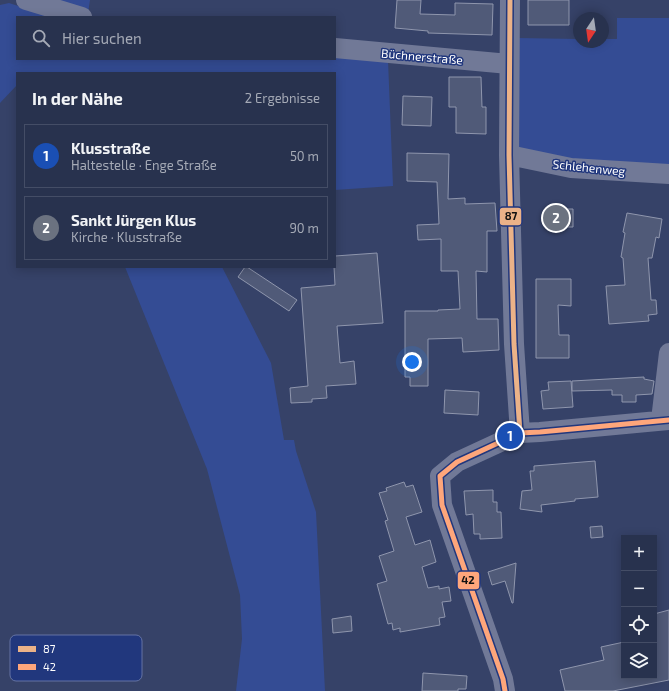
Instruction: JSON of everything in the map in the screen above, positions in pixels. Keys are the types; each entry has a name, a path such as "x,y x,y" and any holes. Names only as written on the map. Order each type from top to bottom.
{"street":[{"path":"26,0 79,16"},
{"path":"510,0 509,155 514,344 520,433"},
{"name":"Büchnerstraße","path":"336,48 509,64"},
{"name":"Schlehenweg","path":"509,155 571,168 669,174"},
{"path":"505,691 503,679 442,505 440,476 457,462 520,433 665,420 669,353"}],"shaded area":[{"path":"49,0 90,0 88,13"},
{"path":"9,3 49,16 16,16 16,60 336,60 336,56 388,60 393,186 336,190 336,72 16,72 16,86 0,103 0,5"},
{"path":"617,18 669,18 669,170 571,164 515,150 517,38 573,39 573,48 609,48 609,39 617,39"},
{"path":"125,268 223,268 271,363 284,440 294,440 296,451 316,512 325,691 236,691 242,639 240,595 207,469"}],"building":[{"path":"397,0 421,0 420,14 455,15 455,3 493,4 492,35 428,33 428,31 395,28"},
{"path":"528,0 569,0 569,25 528,25"},
{"path":"449,77 481,77 482,107 486,107 486,134 456,133 456,107 449,107"},
{"path":"403,96 432,97 431,126 402,125"},
{"path":"407,153 449,154 448,199 465,198 465,204 495,203 497,231 487,231 487,272 476,271 477,319 498,319 499,350 463,352 462,338 428,339 428,386 410,386 410,377 405,377 405,311 460,309 458,271 441,271 441,239 418,240 417,225 439,224 437,182 407,181"},
{"path":"546,209 573,209 573,227 546,227"},
{"path":"627,213 662,219 659,238 656,237 652,258 648,258 651,300 656,300 657,314 648,315 649,321 609,324 606,286 625,285 623,258 621,257 625,233 623,232"},
{"path":"377,253 383,323 337,326 340,363 354,361 356,384 326,386 327,398 312,399 312,402 291,403 290,388 308,386 301,288 335,285 334,268 336,268 336,256"},
{"path":"244,268 249,268 297,300 289,311 238,277"},
{"path":"536,279 571,279 571,306 558,305 559,335 569,335 569,358 536,358"},
{"path":"644,377 644,379 654,381 652,394 636,395 636,402 622,402 622,395 612,395 612,390 572,391 572,381"},
{"path":"571,381 573,407 543,409 541,391 549,390 548,382"},
{"path":"445,390 479,392 478,415 444,413"},
{"path":"595,461 598,497 575,499 575,501 541,505 542,512 520,509 522,491 532,490 530,471 534,471 534,466"},
{"path":"404,482 406,487 413,485 422,512 406,517 415,545 430,540 436,562 422,567 428,588 439,586 439,589 449,587 451,601 442,602 445,617 439,618 440,625 400,632 400,628 393,630 392,623 388,624 377,584 387,581 379,556 394,551 385,521 388,520 379,493 387,491 386,488"},
{"path":"493,490 493,502 497,502 497,512 501,512 502,538 480,539 480,534 474,534 473,514 466,515 464,491"},
{"path":"602,526 603,537 591,538 590,527"},
{"path":"516,563 512,603 505,581 492,585 488,572"},
{"path":"669,610 669,680 613,691 565,691 560,670 604,660 601,647 621,643 621,679 657,679 657,613"},
{"path":"351,616 352,631 333,633 332,619"},
{"path":"423,673 467,676 466,689 458,689 458,691 422,691"}],"transit line":[{"name":"87","path":"510,0 509,155 514,344 520,433"},
{"name":"42","path":"505,691 503,679 442,505 440,476 457,462 520,433 669,420"}],"place":[{"name":"Sankt Jürgen Klus","path":"556,218"},
{"name":"Klusstraße","path":"510,436"}]}
